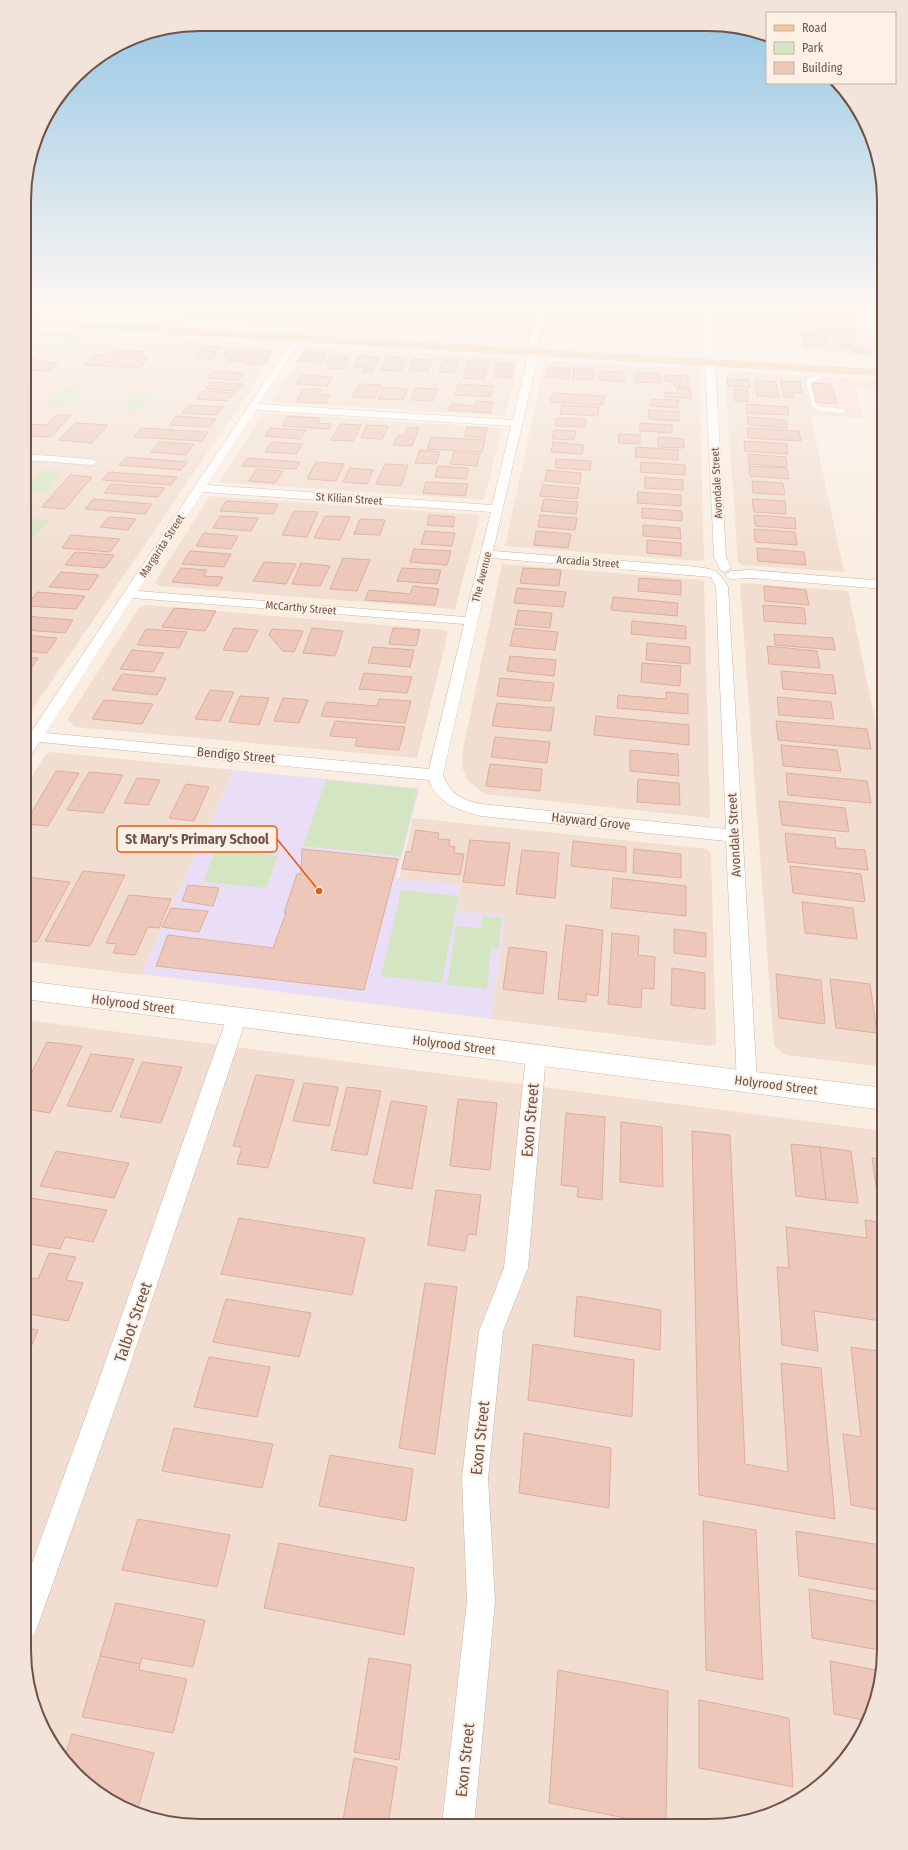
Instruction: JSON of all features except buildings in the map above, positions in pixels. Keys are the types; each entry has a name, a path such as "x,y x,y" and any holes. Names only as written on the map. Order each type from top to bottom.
{"street":[{"name":"Margarita Street","path":"31,744 262,393"},
{"name":"The Avenue","path":"435,774 488,554 524,393"},
{"name":"Avondale Street","path":"711,393 748,1082"},
{"path":"253,407 518,423"},
{"path":"31,457 92,462"},
{"name":"St Kilian Street","path":"199,488 498,509"},
{"name":"Arcadia Street","path":"488,554 877,584"},
{"name":"McCarthy Street","path":"130,594 471,621"},
{"name":"Bendigo Street","path":"36,736 435,774"},
{"name":"Hayward Grove","path":"435,774 439,788 449,799 463,806 481,810 735,836"},
{"name":"Holyrood Street","path":"31,991 877,1098"},
{"name":"Talbot Street","path":"31,1606 115,1372 237,1017"},
{"name":"Exon Street","path":"459,1819 481,1601 475,1478 491,1331 516,1268 536,1055"}],"lane":[{"path":"811,393 814,405 820,409 843,411"}],"shaded area":[{"path":"31,393 248,393 31,711"},
{"path":"276,393 511,393 505,416 274,402 272,400"},
{"path":"538,393 700,393 704,560 699,561 505,546"},
{"path":"726,393 806,393 844,572 743,565 738,562"},
{"path":"806,393 857,393 863,418 810,415"},
{"path":"263,413 502,428 484,500 219,482"},
{"path":"210,496 480,515 455,609 159,586 155,582"},
{"path":"502,564 704,580 710,818 485,794 468,781 462,767 463,749"},
{"path":"740,584 848,591 877,729 877,1066 786,1055 774,1046"},
{"path":"144,605 444,630 448,632 417,758 76,727 67,720 139,608"},
{"path":"50,752 234,770 141,975 31,962 31,778 46,754"},
{"path":"234,770 417,788 419,790 396,878 460,885 456,910 505,916 491,1019 141,974"},
{"path":"413,818 707,849 711,853 716,1044 710,1046 491,1019 505,917 456,910 460,885 399,879"},
{"path":"31,1021 877,1130 877,1661 874,1683 860,1725 835,1761 811,1784 783,1802 741,1816 719,1819 189,1819 167,1816 125,1802 89,1777 66,1753 48,1725 34,1683 31,1661"}],"green space":[{"path":"58,393 77,393 63,408 45,406"},
{"path":"135,393 154,394 139,412 120,411"},
{"path":"43,470 63,471 44,494 31,493 31,483"},
{"path":"31,518 49,520 31,540"},
{"path":"326,780 417,789 401,856 303,846"},
{"path":"216,849 278,856 266,888 203,882"},
{"path":"401,890 458,896 442,983 381,976"},
{"path":"483,916 502,918 498,949 491,948 487,989 447,985 456,926 481,928"}],"place":[{"name":"St Mary's Primary School","path":"319,891"}]}
